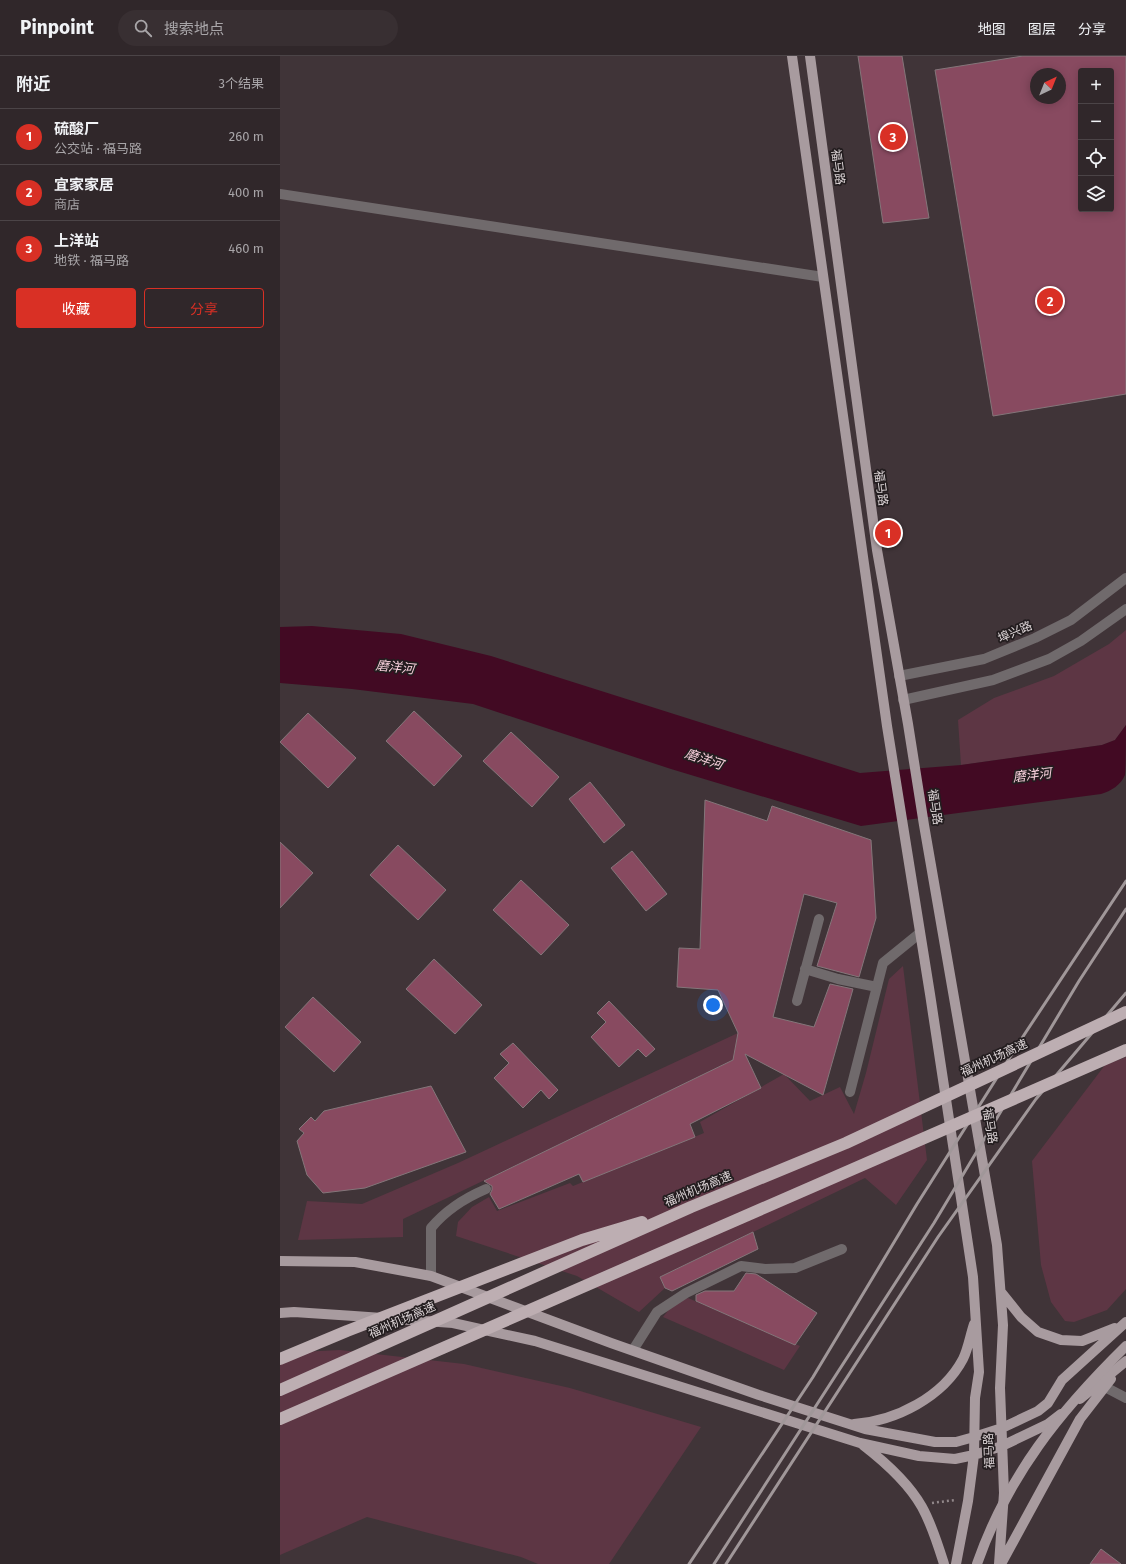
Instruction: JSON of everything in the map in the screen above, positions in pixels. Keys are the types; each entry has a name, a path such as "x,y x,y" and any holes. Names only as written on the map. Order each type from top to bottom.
{"highway":[{"name":"福州机场高速","path":"280,1390 691,1207 846,1143 1126,1012"},
{"path":"280,1420 1126,1050"},
{"path":"280,1359 347,1331 582,1240 691,1207"}],"main road":[{"name":"福马路","path":"792,56 892,760 973,1277 979,1372 975,1398 974,1456 968,1501 956,1564"},
{"name":"福马路","path":"810,56 877,550 997,1245 1003,1325 1000,1388 1004,1493 1000,1564"},
{"path":"280,1261 355,1262 431,1276 759,1395 865,1429 935,1442 956,1442 974,1437 1002,1428 1038,1411 1048,1403 1062,1380 1125,1323"},
{"path":"1001,1292 1021,1317 1038,1332 1061,1340 1082,1341 1125,1323"},
{"path":"280,1313 294,1312 453,1323 535,1341 860,1443 919,1456 955,1459 974,1456 1002,1446 1048,1424 1123,1364"},
{"path":"850,1424 866,1423 889,1417 910,1408 932,1395 950,1379 963,1359 976,1319"},
{"path":"977,1564 983,1546 1005,1499 1032,1452 1068,1406 1126,1346"},
{"path":"1000,1564 1080,1419 1123,1364"},
{"path":"860,1443 884,1461 905,1483 922,1507 936,1537 944,1564"}],"street":[{"path":"280,194 823,277"},
{"name":"埠兴路","path":"899,676 984,660 1071,620 1126,578"},
{"path":"904,700 993,680 1049,659 1080,641 1126,609"},
{"path":"797,1001 819,919"},
{"path":"850,1092 883,963 920,933"},
{"path":"805,969 838,979 877,987"},
{"path":"431,1276 431,1228 442,1215 486,1189"},
{"path":"633,1350 657,1312 686,1293 741,1266 765,1269 795,1268 842,1249"},
{"path":"1105,1387 1126,1398"}],"path":[{"path":"926,1504 955,1500"}],"shaded area":[{"path":"1126,630 1126,725 1115,740 1102,745 961,765 958,720 994,698 1054,676 1109,644"},
{"path":"903,966 927,1160 896,1205 865,1178 660,1277 665,1288 639,1312 577,1276 456,1236 458,1222 472,1207 489,1197 497,1211 570,1183 573,1186 704,1133 700,1122 784,1074 810,1101 840,1087 854,1114 866,1073 889,979"},
{"path":"738,1033 745,1054 680,1087 403,1219 403,1237 298,1240 307,1201 362,1204 458,1163"},
{"path":"1126,1057 1126,1289 1107,1310 1074,1322 1065,1321 1051,1302 1041,1265 1032,1161 1105,1065"},
{"path":"688,1298 800,1346 784,1370 663,1317 674,1303"},
{"path":"340,1350 464,1364 570,1388 701,1427 609,1564 538,1564 521,1557 367,1517 280,1555 280,1353"}],"water":[{"name":"磨洋河","path":"312,626 401,634 491,656 860,773 961,765 1102,745 1115,740 1126,725 1125,775 1121,782 1115,787 1101,794 861,826 671,769 473,704 352,689 280,683 280,627"}],"building":[{"path":"858,56 902,56 929,218 883,223"},
{"path":"1023,56 1126,56 1126,394 993,416 935,70"},
{"path":"414,711 462,756 434,786 386,741"},
{"path":"308,713 356,758 328,788 280,742"},
{"path":"511,732 559,777 532,807 483,761"},
{"path":"590,782 625,825 604,843 569,799"},
{"path":"705,800 767,821 772,806 871,840 876,918 859,977 817,966 837,903 804,894 773,1017 814,1027 830,984 853,989 823,1095 745,1054 761,1088 690,1124 695,1137 583,1182 579,1174 499,1209 490,1194 492,1186 484,1181 733,1060 738,1033 718,990 677,987 679,948 700,949"},
{"path":"280,842 313,873 280,908"},
{"path":"398,845 446,890 418,920 370,875"},
{"path":"632,851 667,894 646,911 611,868"},
{"path":"521,880 569,925 541,955 493,910"},
{"path":"434,959 482,1005 455,1034 406,989"},
{"path":"313,997 361,1042 334,1072 285,1027"},
{"path":"609,1001 655,1049 646,1057 638,1049 619,1067 591,1037 606,1022 597,1013"},
{"path":"513,1043 558,1090 549,1099 541,1090 523,1108 494,1078 509,1063 500,1054"},
{"path":"431,1086 466,1152 365,1188 323,1193 307,1175 297,1141 304,1133 299,1129 311,1117 315,1121 324,1111"},
{"path":"753,1232 758,1249 672,1291 665,1288 660,1277"},
{"path":"746,1273 756,1274 817,1313 795,1345 696,1301 696,1295 705,1291 734,1291"},
{"path":"1101,1549 1121,1564 1090,1564"}],"railway":[{"path":"689,1564 813,1377 917,1204 1024,1035 1126,881"},
{"path":"714,1564 934,1223 1079,981 1126,909"},
{"path":"726,1564 938,1237 1036,1099 1126,993"}],"place":[{"name":"上洋站","path":"893,137"},
{"name":"宜家家居","path":"1050,301"},
{"name":"硫酸厂","path":"888,533"}]}
